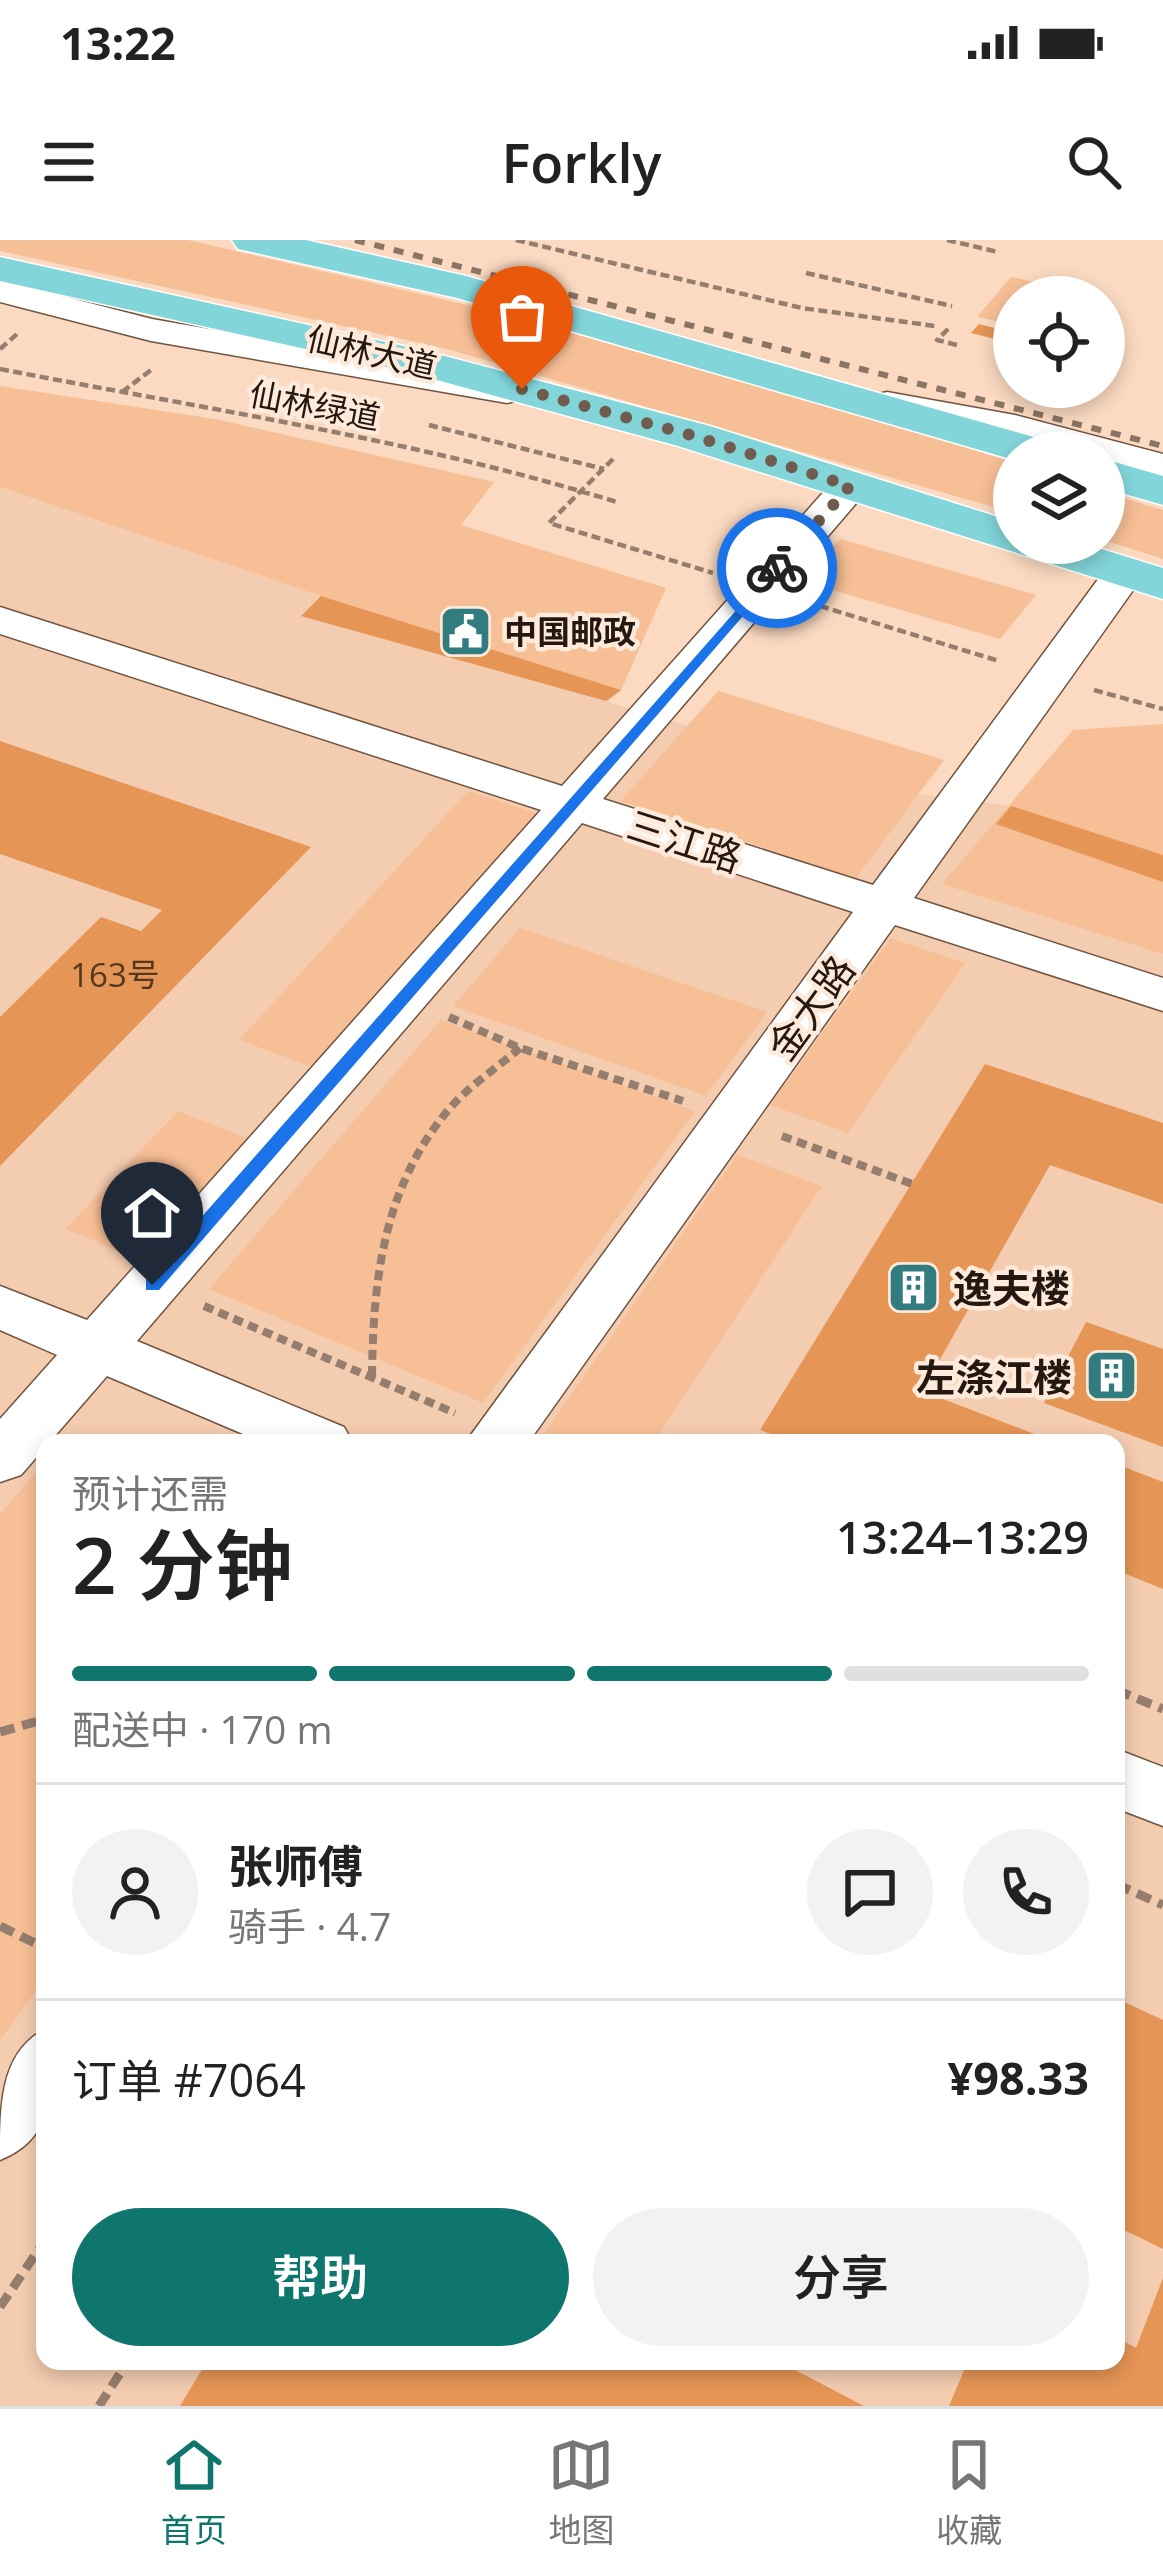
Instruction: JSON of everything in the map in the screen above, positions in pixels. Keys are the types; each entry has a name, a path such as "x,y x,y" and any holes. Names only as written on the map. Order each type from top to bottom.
{"main road":[{"path":"252,240 466,288 993,439"},
{"name":"仙林大道","path":"0,269 411,360 559,399 993,530"},
{"path":"1125,479 1163,490"},
{"path":"1100,564 1144,578"}],"street":[{"path":"0,291 172,334 559,399"},
{"path":"853,396 1015,427 1163,466"},
{"path":"0,1460 850,486"},
{"name":"金大路","path":"501,1434 1049,677 1144,578"},
{"name":"三江路","path":"0,620 1163,994"},
{"path":"0,1307 302,1434"},
{"path":"1125,1782 1163,1797"},
{"path":"0,2125 36,2075"}],"path":[{"path":"516,240 802,308 934,326"},
{"path":"946,240 998,252"},
{"path":"806,273 952,306"},
{"path":"948,329 938,340 957,345"},
{"name":"仙林绿道","path":"0,369 442,455 617,502"},
{"path":"1049,677 1163,709"},
{"path":"403,998 520,1048 730,1117 912,1184"},
{"path":"371,1376 380,1238 400,1178 454,1104 520,1048"},
{"path":"152,1285 371,1376 490,1434"},
{"path":"1125,1694 1163,1709"},
{"path":"0,1732 36,1722"},
{"path":"1125,1888 1163,1905"},
{"path":"0,1926 36,1944"},
{"path":"0,2307 36,2253"},
{"path":"99,2406 122,2370"}],"shaded area":[{"path":"0,240 188,240 463,304 825,401 993,456 993,507 443,348 0,251"},
{"path":"993,298 993,320 977,317"},
{"path":"0,386 215,419 494,482 461,525 666,588 621,690 321,596 0,487"},
{"path":"0,487 321,596 621,690 608,702 918,794 1011,806 1163,855 1163,2406 0,2406"},
{"path":"1125,498 1163,510 1163,559 1125,547"},
{"path":"840,539 1036,595 1000,639 802,581"},
{"path":"718,691 944,760 856,878 621,801"},
{"path":"1163,724 1163,954 942,884 1073,730"},
{"path":"468,791 542,815 317,1069 239,1040"},
{"path":"520,928 767,1012 706,1096 453,1006"},
{"path":"891,938 965,963 848,1133 770,1105"},
{"path":"441,1020 695,1111 483,1403 209,1289"},
{"path":"178,1111 256,1142 145,1262 66,1229"},
{"path":"737,1155 822,1186 659,1434 544,1434"},
{"path":"36,1472 36,1991 0,2040 0,1514"}],"building":[{"path":"979,324 993,328 993,338 971,333"},
{"path":"321,596 621,690 606,701 301,616"},
{"path":"0,741 311,847 0,1166 0,1017 101,917 141,931 162,910 0,854"},
{"path":"1011,806 1163,855 1163,882 996,824"},
{"name":"逸夫楼","path":"985,1064 1163,1123 1163,1204 1050,1165 922,1391 1034,1434 770,1434 760,1430"},
{"name":"左涤江楼","path":"1086,1322 1163,1349 1163,1447 1044,1403"},
{"path":"1125,1467 1163,1482 1163,1589 1125,1574"},
{"path":"1125,2002 1163,2020 1163,2249 1125,2230"},
{"path":"1163,2278 1163,2406 949,2406 964,2370 1125,2370 1125,2342 1136,2348"},
{"path":"202,2370 795,2370 864,2406 180,2406"}],"railway":[{"path":"355,240 1163,446"}],"way so far":[{"path":"522,389 694,436 850,486 777,568"}],"place":[{"name":"中国邮政","path":"465,631"},
{"name":"逸夫楼","path":"914,1287"},
{"name":"左涤江楼","path":"1111,1376"}],"route":[{"path":"152,1285 777,568"}]}
